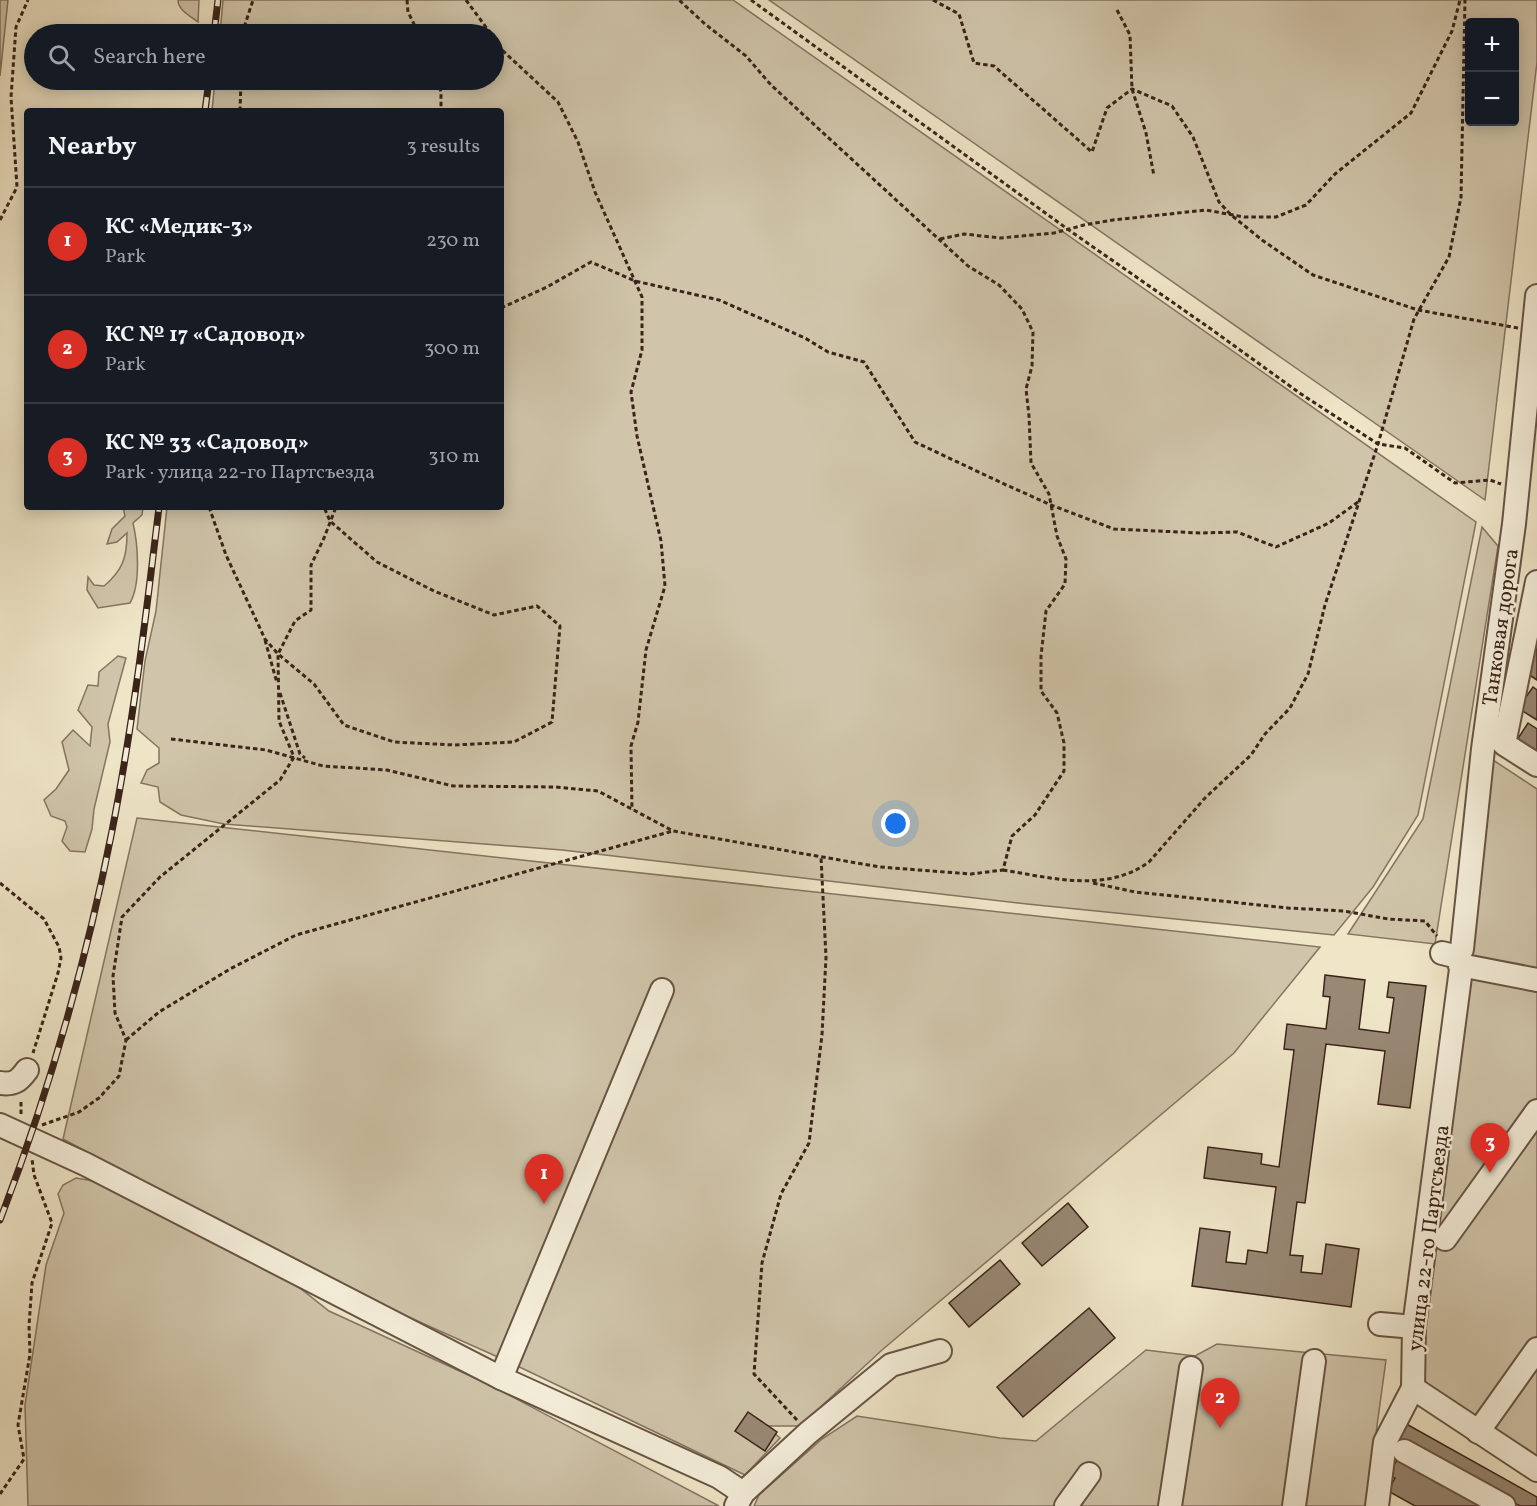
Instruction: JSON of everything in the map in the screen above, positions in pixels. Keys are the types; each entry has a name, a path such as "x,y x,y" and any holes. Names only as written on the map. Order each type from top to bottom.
{"street":[{"name":"Танковая дорога","path":"1455,956 1489,746 1537,296"},
{"path":"1537,582 1504,744 1537,765"},
{"path":"1455,956 1537,980"},
{"name":"улица 22-го Партсъезда","path":"1413,1388 1414,1327 1461,969 1455,956"},
{"path":"501,1378 662,990"},
{"path":"0,1083 11,1084 19,1081 27,1070"},
{"path":"1445,1239 1537,1111"},
{"path":"0,1125 85,1164 501,1378 719,1477 740,1500 808,1433 891,1365 940,1350"},
{"path":"1380,1324 1414,1327"},
{"path":"1478,1432 1537,1349"},
{"path":"1294,1506 1314,1360"},
{"path":"1170,1506 1191,1368"},
{"path":"1377,1506 1385,1442 1413,1388 1537,1470"},
{"path":"1404,1451 1504,1506"},
{"path":"1066,1506 1089,1474"}],"path":[{"path":"0,220 17,188 11,97 16,27 28,0"},
{"path":"245,24 253,0"},
{"path":"407,0 408,12 414,24"},
{"path":"466,0 483,24"},
{"path":"679,0 746,56 771,85 968,266 999,285 1022,309 1033,332 1032,366 1026,389 1030,463 1049,494 1056,536 1066,559 1065,584 1046,611 1041,656 1041,691 1056,712 1064,743 1064,771 1035,815 1012,836 1004,870"},
{"path":"752,0 1300,394 1378,444 1405,448 1455,483 1490,480 1517,490"},
{"path":"933,0 959,14 974,63 994,66 1092,152 1107,108 1132,89"},
{"path":"940,239 964,234 1000,238 1054,233 1113,220 1206,210 1244,217 1276,217 1306,205 1335,174 1412,113 1452,31 1460,0"},
{"path":"1089,882 1114,879 1137,870 1149,862 1205,798 1251,755 1265,734 1290,708 1308,674 1325,605 1378,444 1418,309 1449,257 1461,197 1465,0"},
{"path":"1117,10 1130,35 1132,89 1146,133 1154,176"},
{"path":"504,52 558,102 578,142 595,192 642,297 642,350 631,392 637,436 661,540 665,586 646,650 638,722 631,746 632,810"},
{"path":"1132,89 1172,106 1193,137 1218,202 1262,240 1313,275 1418,309 1533,331"},
{"path":"240,108 241,90"},
{"path":"440,90 441,108"},
{"path":"504,307 547,287 591,262 635,281 719,300 805,338 828,352 864,362 915,442 1051,505 1114,529 1200,533 1237,532 1276,547 1329,523 1359,502"},
{"path":"210,510 226,555 265,639 300,754 310,762"},
{"path":"265,639 278,654 314,684 344,725 394,742 455,745 514,742 552,722 560,626 537,606 495,615 434,591 377,562 330,521 325,510"},
{"path":"294,757 279,721 278,654 295,621 311,610 311,565 335,510"},
{"path":"171,739 266,750 330,767 387,770 453,786 555,787 598,791 673,831 880,867 971,874 1004,870 1146,893 1288,908 1344,911 1388,919 1425,921 1455,956"},
{"path":"25,1136 43,1125 79,1113 99,1098 119,1076 126,1040 115,1012 113,976 122,917 160,877 280,780 294,757"},
{"path":"126,1040 159,1012 230,969 297,935 673,831"},
{"path":"808,1433 754,1374 762,1263 781,1194 809,1143 822,1035 825,968 820,857"},
{"path":"0,883 44,919 59,946 61,958 27,1070 21,1104 25,1136 34,1175 52,1223 32,1283 30,1354 18,1425 24,1459 0,1494"}],"shaded area":[{"path":"0,0 8,0 0,76"},
{"path":"178,0 199,0 198,22 182,10"},
{"path":"223,0 733,0 1476,522 1418,815 1373,887 1334,935 1027,904 562,850 224,824 181,815 160,802 158,787 141,783 147,770 159,763 159,748 137,729 145,661 156,611 167,510 504,510 504,108 212,108 214,90 504,90 504,24 221,24"},
{"path":"769,0 1537,0 1537,62 1485,500"},
{"path":"124,510 143,510 142,515 133,523 138,564 136,585 130,603 98,608 87,590 88,577 94,585 104,586 120,569 125,556 127,533 117,542 107,544 112,529 125,516"},
{"path":"1482,527 1498,546 1435,944 1348,934 1423,819"},
{"path":"118,656 126,658 108,724 110,742 94,809 92,829 85,852 70,851 62,841 67,827 65,821 51,816 44,800 56,789 69,770 62,742 73,730 90,746 92,727 78,710 88,685 98,686 99,672"},
{"path":"1493,760 1537,789 1537,1460 1418,1380"},
{"path":"137,818 1320,947 1234,1053 882,1350 800,1426 766,1426 780,1438 745,1475 509,1362 326,1280 63,1139"},
{"path":"76,1178 105,1183 281,1273 329,1311 490,1385 719,1506 28,1506 25,1405 46,1265 64,1213 58,1194 63,1185"},
{"path":"1217,1344 1386,1360 1366,1506 754,1506 759,1495 822,1439 857,1416 1000,1438 1036,1441 1146,1350 1195,1356"}],"building":[{"path":"1537,648 1537,680 1523,671"},
{"path":"1533,687 1537,690 1537,720 1518,708"},
{"path":"1528,723 1537,729 1537,759 1515,743"},
{"path":"1325,975 1365,980 1359,1029 1389,1033 1394,998 1387,997 1389,982 1426,986 1410,1108 1378,1104 1385,1051 1326,1044 1305,1203 1297,1202 1290,1255 1303,1256 1301,1272 1322,1274 1326,1244 1359,1249 1351,1307 1192,1286 1200,1228 1230,1232 1226,1262 1246,1264 1248,1250 1267,1253 1276,1187 1204,1178 1208,1147 1262,1154 1261,1164 1279,1167 1294,1050 1284,1049 1287,1024 1326,1029 1330,997 1323,996"},
{"path":"1068,1203 1088,1227 1042,1266 1022,1243"},
{"path":"1000,1260 1020,1284 969,1327 949,1303"},
{"path":"1089,1308 1115,1338 1023,1417 997,1387"},
{"path":"748,1412 777,1432 765,1451 735,1431"},
{"path":"1401,1421 1537,1497 1537,1506 1520,1506 1393,1435"},
{"path":"1397,1460 1480,1506 1415,1506 1388,1491 1395,1478 1388,1475"}],"railway":[{"path":"215,24 218,0"},
{"path":"205,108 208,90"},
{"path":"0,1220 50,1077 78,979 102,880 133,710 159,510"}],"place":[{"name":"КС № 33 «Садовод»","path":"1490,1173"},
{"name":"КС «Медик-3»","path":"544,1204"},
{"name":"КС № 17 «Садовод»","path":"1220,1428"}]}
